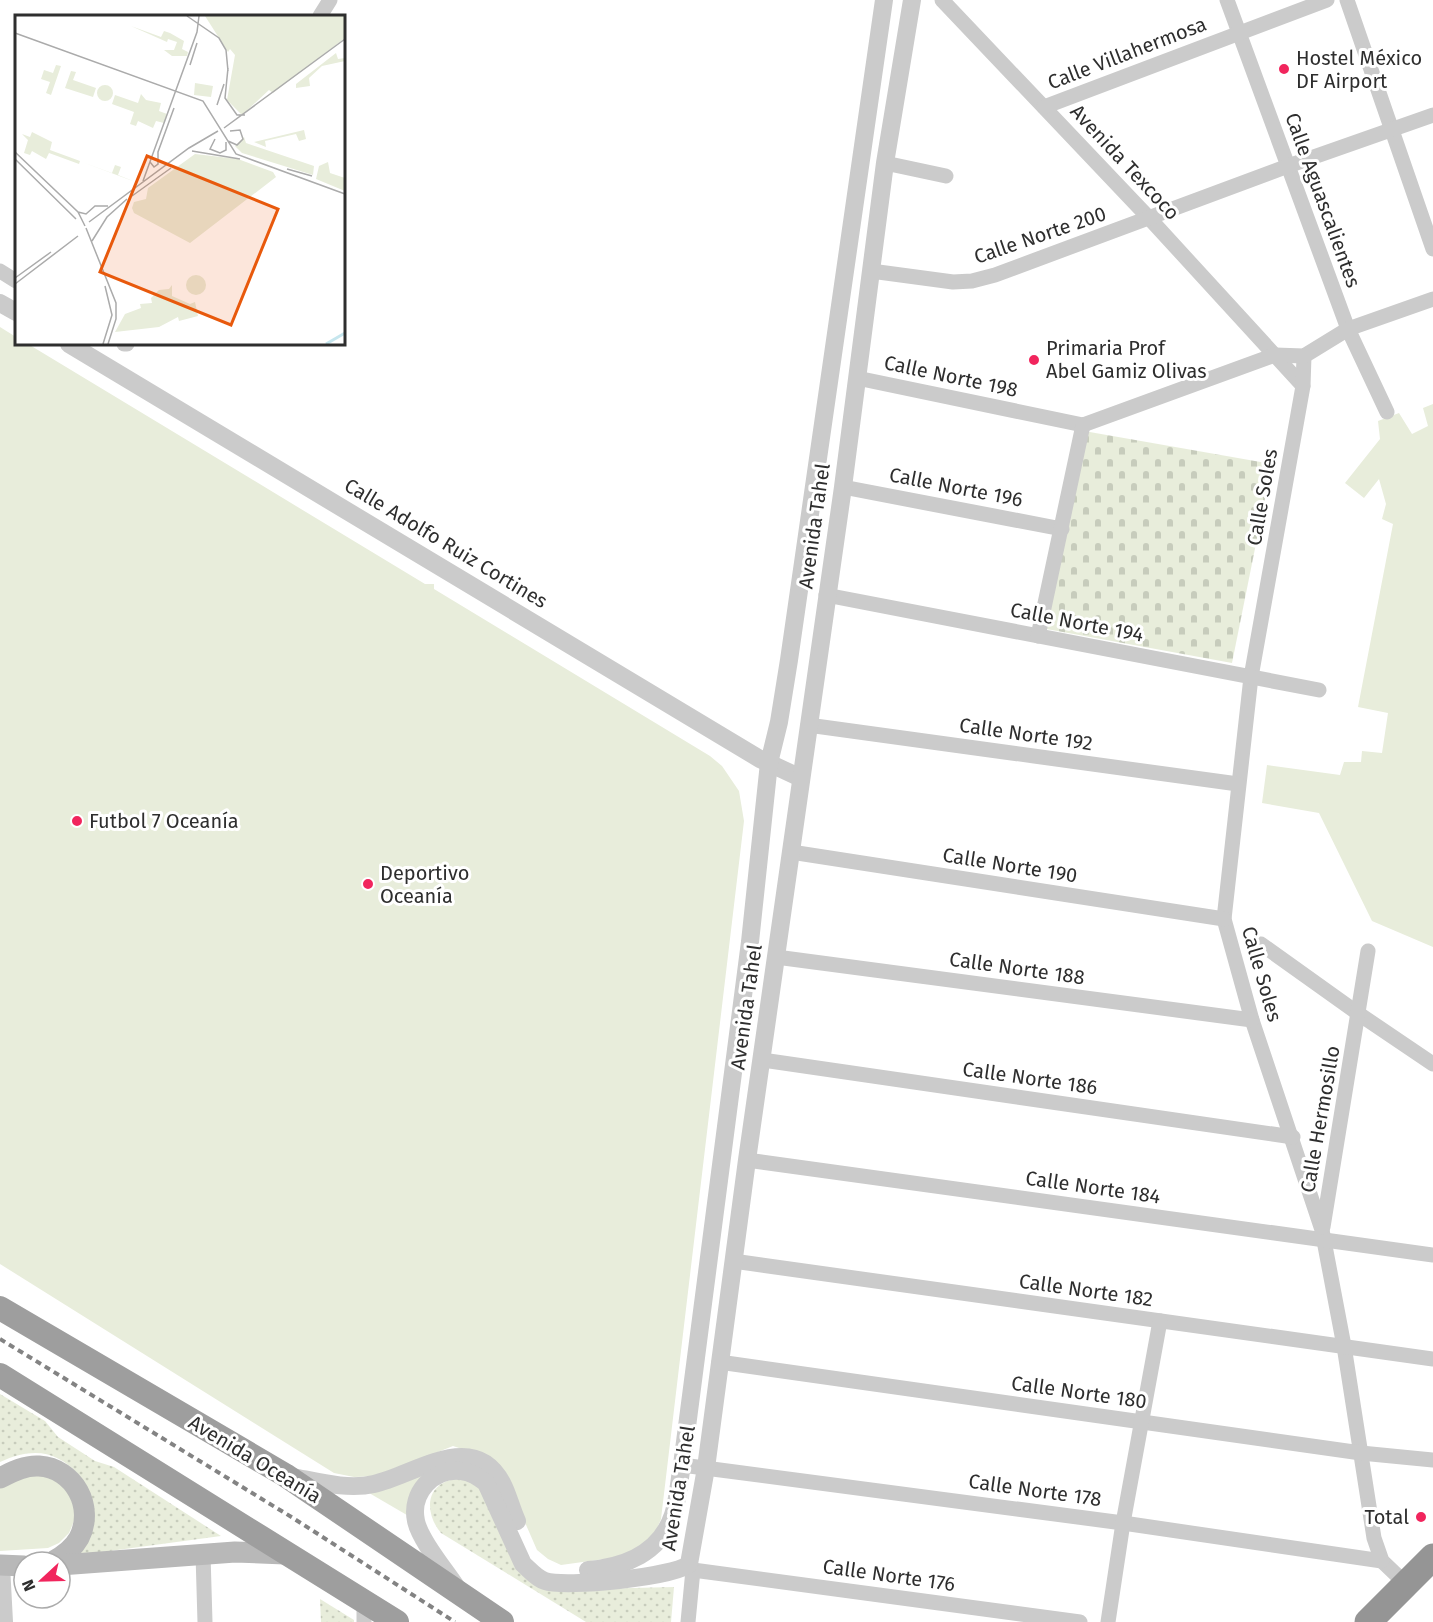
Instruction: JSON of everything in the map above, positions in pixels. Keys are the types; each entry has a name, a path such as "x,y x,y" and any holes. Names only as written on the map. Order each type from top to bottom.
{"highway":[{"name":"Avenida Oceanía","path":"0,1308 285,1475 502,1622"},
{"path":"0,1375 285,1554 364,1612 397,1622"},
{"path":"1368,1622 1433,1557"}],"main road":[{"path":"0,1478 23,1467 39,1466 55,1469 69,1478 79,1491 84,1507 84,1523 79,1539 69,1550"},
{"path":"72,1564 203,1554 285,1554"}],"street":[{"path":"321,15 330,0"},
{"name":"Avenida Tahel","path":"285,1475 348,1486 372,1484 449,1456 466,1456 481,1462 494,1472 504,1486 526,1548 532,1557 540,1565 561,1572 617,1566 631,1561 652,1546 668,1527 673,1514 682,1465 750,942 769,763 779,722 789,660 884,0"},
{"name":"Avenida Tahel","path":"688,1622 691,1567 719,1362 843,486 885,163 912,0"},
{"name":"Avenida Texcoco","path":"942,0 1150,219 1303,386"},
{"name":"Calle Aguascalientes","path":"1227,0 1348,329 1387,412"},
{"name":"Calle Villahermosa","path":"1044,107 1327,0"},
{"path":"1347,0 1433,249"},
{"name":"Calle Norte 200","path":"871,271 953,282 972,281 995,275 1288,166 1433,116"},
{"path":"885,163 946,176"},
{"path":"0,272 15,280"},
{"path":"1038,636 1083,425 1275,355 1304,356 1348,329 1433,299"},
{"path":"0,303 15,311"},
{"name":"Calle Adolfo Ruiz Cortines","path":"71,345 769,763 801,778"},
{"name":"Calle Soles","path":"1304,356 1303,386 1251,677 1224,919 1252,1020 1324,1235 1374,1538 1382,1561 1406,1584"},
{"name":"Calle Norte 198","path":"857,378 1083,425"},
{"name":"Calle Norte 196","path":"843,486 1062,530"},
{"name":"Calle Norte 194","path":"826,595 1319,690"},
{"name":"Calle Norte 192","path":"808,725 1238,784"},
{"name":"Calle Norte 190","path":"790,852 1224,919"},
{"path":"1261,944 1433,1064"},
{"name":"Calle Hermosillo","path":"1324,1235 1368,951"},
{"name":"Calle Norte 188","path":"776,957 1252,1020"},
{"name":"Calle Norte 186","path":"762,1060 1293,1137"},
{"name":"Calle Norte 184","path":"747,1160 1324,1235 1433,1255"},
{"name":"Calle Norte 182","path":"734,1261 1433,1359"},
{"path":"1108,1622 1123,1523 1160,1321"},
{"name":"Calle Norte 180","path":"719,1362 1142,1423 1361,1453 1433,1460"},
{"name":"Calle Norte 178","path":"682,1465 1123,1523 1382,1561"},
{"name":"Avenida Tahel","path":"463,1597 420,1533 416,1521 415,1506 418,1494 431,1479 449,1471 469,1473 486,1483 523,1564 544,1581 560,1584 638,1577 691,1567"},
{"path":"203,1554 206,1622"},
{"path":"0,1565 4,1622"},
{"name":"Calle Norte 176","path":"691,1567 1080,1622"}],"green space":[{"name":"Deportivo Oceanía","path":"0,327 15,336 15,345 30,345 425,584 434,584 434,589 710,756 722,766 739,791 744,821 661,1519 655,1533 639,1548 619,1557 561,1565 548,1559 537,1550 506,1479 486,1457 453,1446 378,1476 354,1477 334,1473 0,1264"},
{"path":"1433,404 1433,947 1372,921 1319,813 1262,803 1267,765 1340,775 1344,762 1361,762 1362,751 1382,753 1388,713 1358,707 1393,524 1382,519 1386,504 1379,479 1364,498 1345,483 1380,439 1378,421 1399,413 1412,434 1428,426 1423,408"},
{"path":"1084,431 1272,464 1232,663 1041,628"},
{"path":"0,1394 45,1421 58,1437 95,1461 114,1467 221,1536 80,1555 80,1476 61,1460 43,1454 22,1454 0,1462"},
{"path":"434,1467 412,1518 364,1490"},
{"path":"40,1473 64,1484 75,1508 74,1521 69,1533 59,1543 48,1548 0,1551 0,1486"},
{"path":"462,1477 479,1484 550,1590 674,1587 671,1622 586,1622 441,1533 433,1521 430,1500 433,1493 443,1483"},
{"path":"320,1599 354,1620 354,1622 321,1622"}],"railway":[{"path":"0,1339 293,1518 455,1622"}],"place":[{"name":"Hostel México DF Airport","path":"1284,69"},
{"name":"Primaria Prof Abel Gamiz Olivas","path":"1034,360"},
{"name":"Futbol 7 Oceanía","path":"77,821"},
{"name":"Deportivo Oceanía","path":"368,884"},
{"name":"Total","path":"1421,1517"}]}
